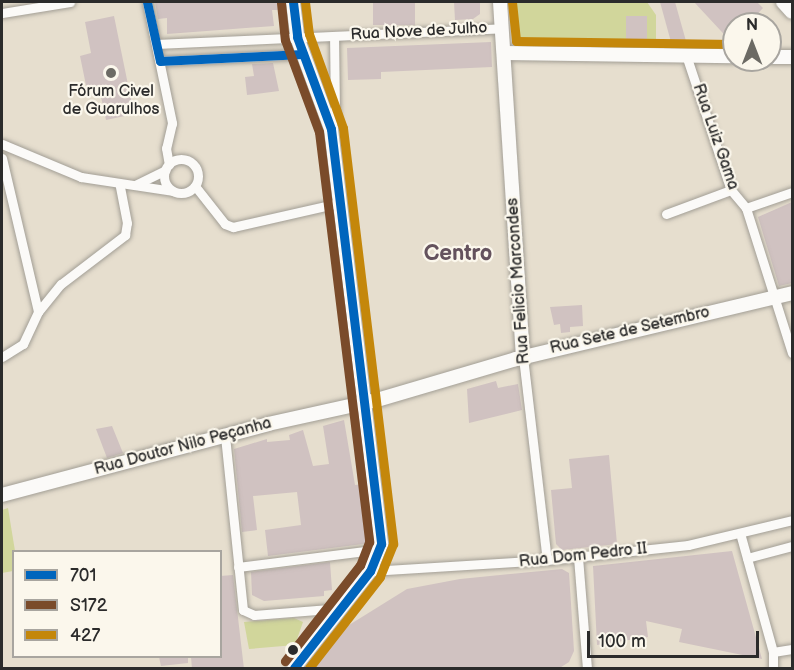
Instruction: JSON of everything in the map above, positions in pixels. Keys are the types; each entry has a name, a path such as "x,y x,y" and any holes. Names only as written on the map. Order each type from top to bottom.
{"street":[{"path":"2,13 70,2"},
{"path":"147,2 172,123 166,148 168,167 165,181 172,191"},
{"path":"293,2 297,37 331,129 381,549 370,571 342,608 306,648 294,669"},
{"name":"Rua Felicio Marcondes","path":"500,2 523,357 546,561"},
{"path":"783,2 792,12"},
{"name":"Rua Nove de Julho","path":"156,44 503,28"},
{"name":"Rua Nove de Julho","path":"331,129 335,114 334,36"},
{"path":"505,53 722,56"},
{"path":"159,61 303,54"},
{"name":"Rua Luiz Gama","path":"687,55 730,190 746,208 792,353"},
{"path":"2,144 59,170 120,186 135,185 172,191 189,191 195,186 198,175 190,162 179,160 135,185"},
{"path":"2,158 38,312"},
{"path":"2,357 23,344 38,312 61,284 125,235 127,223 120,186"},
{"path":"195,186 225,224 233,227 339,203"},
{"path":"666,214 730,190"},
{"path":"746,208 792,192"},
{"name":"Rua Sete de Setembro","path":"365,402 523,357 792,293"},
{"name":"Rua Doutor Nilo Peçanha","path":"2,495 225,436 365,402"},
{"path":"225,436 243,610 249,613 342,608"},
{"name":"Rua Dom Pedro II","path":"370,571 546,561 688,545 792,520"},
{"path":"740,533 774,652 773,669"},
{"path":"747,558 792,546"},
{"path":"238,567 381,549"},
{"path":"578,557 587,669"},
{"path":"774,652 792,649"}],"green space":[{"path":"512,2 647,2 656,15 656,42 517,41"},
{"path":"8,508 15,550 12,550 12,571 2,573 2,510"},
{"path":"294,618 303,622 295,645 249,649 244,622"}],"building":[{"path":"155,2 277,2 278,10 272,10 274,26 167,34 167,18 158,19"},
{"path":"373,2 415,2 415,25 373,25"},
{"path":"454,2 480,2 480,14 473,19 455,20"},
{"path":"660,2 675,2 686,41 671,42"},
{"path":"694,2 757,2 763,8 759,12 722,12 722,32"},
{"name":"Fórum Civel de Guarulhos","path":"114,16 134,114 106,120 100,92 88,95 80,56 91,53 85,22"},
{"path":"626,16 647,16 647,42 626,42"},
{"path":"491,42 492,67 381,72 381,79 348,80 347,48"},
{"path":"273,63 279,91 247,95 245,77 254,76 252,64"},
{"path":"792,202 792,283 779,286 758,217"},
{"path":"582,305 583,326 570,327 570,332 561,333 560,324 554,325 550,307"},
{"path":"496,381 498,388 518,384 522,410 469,423 467,389"},
{"path":"344,420 355,485 364,484 371,543 268,556 265,530 301,525 297,492 253,496 257,530 242,532 234,449 267,439 267,442 290,440 289,435 303,430 313,466 329,464 323,426"},
{"path":"112,426 123,453 107,458 96,429"},
{"path":"609,455 617,544 562,550 556,544 551,490 572,488 569,459"},
{"path":"732,551 762,659 679,642 682,629 646,621 648,637 597,645 593,566"},
{"path":"330,562 332,590 324,591 324,596 264,601 252,595 251,572"},
{"path":"562,569 569,573 574,651 569,662 558,669 309,669 333,635 407,589 460,579"},
{"path":"233,575 244,669 192,669 191,658 222,658 222,576"},
{"path":"159,658 188,658 188,663 161,666"}],"transit line":[{"name":"701","path":"147,2 160,61 303,54"},
{"name":"701","path":"293,2 297,37 331,129 381,544 370,571 294,668"},
{"name":"427","path":"305,2 309,34 343,128 393,544 380,577 309,668"},
{"name":"427","path":"512,2 516,41 722,44"},
{"name":"S172","path":"281,3 285,40 319,132 369,542 360,565 285,661"}],"place":[{"name":"Fórum Civel de Guarulhos","path":"111,73"}],"district":[{"name":"Centro","path":"458,254"}]}
